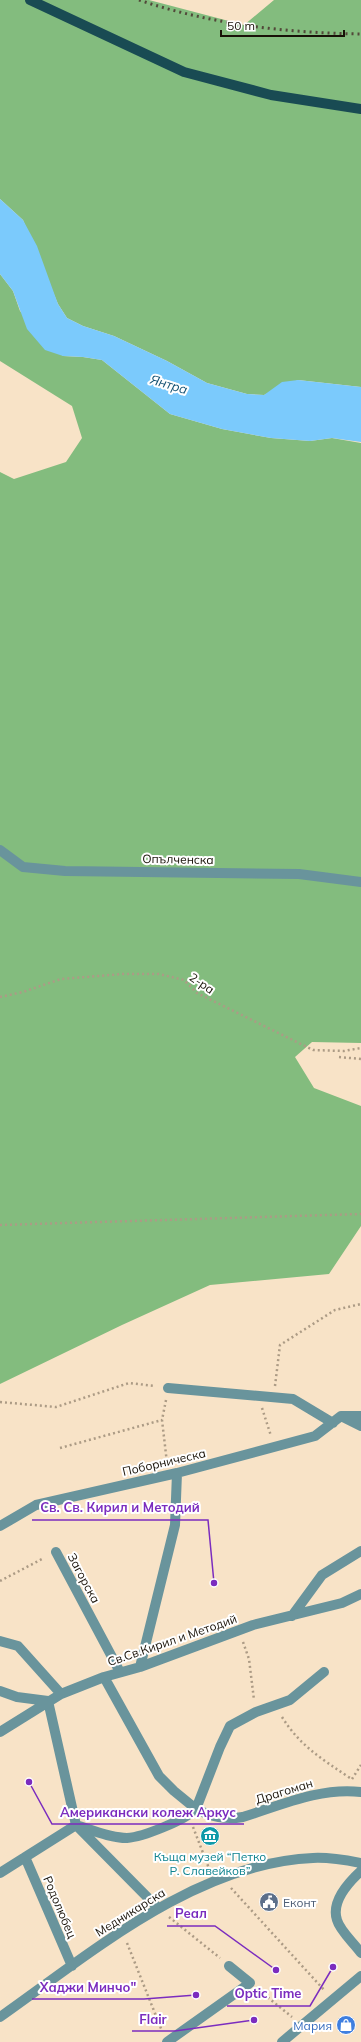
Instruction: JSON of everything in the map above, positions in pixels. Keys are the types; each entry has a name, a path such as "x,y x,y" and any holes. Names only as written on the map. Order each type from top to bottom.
{"main road":[{"path":"30,0 184,72 271,95 361,109"}],"street":[{"name":"Опълченска","path":"0,850 24,867 65,871 300,874 361,882"},
{"path":"168,1388 293,1399 337,1419 361,1426"},
{"path":"337,1419 361,1416"},
{"name":"Поборническа","path":"0,1526 36,1505 172,1474 315,1436 337,1419"},
{"path":"140,1667 176,1525 172,1474"},
{"path":"292,1616 322,1575 361,1551"},
{"name":"Загорска","path":"56,1552 120,1672"},
{"name":"Св.Св.Кирил и Методий","path":"0,1732 61,1694 104,1677 140,1667 239,1630 342,1604 361,1594"},
{"path":"0,1641 18,1646 61,1694"},
{"path":"0,1874 76,1825 127,1838 138,1836 192,1812 230,1726 274,1704 290,1700 324,1672"},
{"name":"Драгоман","path":"104,1677 159,1776 192,1812 230,1819 243,1817 324,1792 346,1790 361,1792"},
{"path":"0,1691 17,1697 48,1701 76,1825 158,1908"},
{"name":"Родолюбец","path":"25,1857 72,1966"},
{"name":"Медникарска","path":"0,2017 122,1931 158,1908 218,1880 250,1869 296,1859 339,1859 361,1863"},
{"path":"361,1871 345,1888 336,1911 336,1918 361,1953"},
{"path":"158,2042 168,2042 250,1983 229,1966"},
{"path":"282,2042 361,1976"}],"path":[{"name":"2-ра","path":"0,997 23,992 61,979 123,974 158,974 184,980 197,993 313,1050 344,1051 361,1048"},
{"path":"339,1057 361,1060"},
{"path":"0,1225 361,1214"},
{"path":"274,1397 280,1345 335,1310 361,1304"},
{"path":"0,1402 56,1407 129,1383 168,1388 162,1420 172,1474"},
{"path":"258,1396 275,1447"},
{"path":"60,1448 162,1420"},
{"name":"Загорска","path":"0,1581 56,1552"},
{"path":"239,1630 249,1659 256,1712"},
{"path":"274,1704 292,1733 310,1751 352,1779"},
{"path":"192,1812 218,1880 333,1999"},
{"path":"158,1908 229,1966"},
{"path":"122,1931 168,2042"},
{"path":"250,1983 302,2025"}],"green space":[{"path":"0,0 149,0 244,25 274,0 361,0 361,387 298,380 264,395 247,394 207,383 167,361 114,336 83,326 67,318 58,304 23,220 0,199"},
{"path":"0,274 13,291 20,311 63,356 102,360 170,414 222,429 271,438 310,441 332,438 361,443 361,1043 312,1042 295,1057 314,1088 361,1106 361,1226 329,1274 210,1285 122,1325 0,1384 0,472 14,479 66,462 82,438 72,406 0,361"}],"water":[{"name":"Янтра","path":"0,199 23,220 37,246 58,304 67,318 83,326 114,336 167,361 207,383 247,394 264,395 282,382 298,380 361,387 361,442 332,438 310,441 271,438 222,429 170,414 102,360 63,356 45,350 27,329 13,291 0,274"}],"railway":[{"path":"139,0 193,15 248,26 305,32 361,34"}],"place":[{"name":"Св. Св. Кирил и Методий","path":"214,1583"},
{"name":"Американски колеж Аркус","path":"29,1782"},
{"name":"Къща музей “Петко Р. Славейков”","path":"210,1836"},
{"name":"Еконт","path":"269,1902"},
{"name":"Optic Time","path":"333,1967"},
{"name":"Реал","path":"276,1970"},
{"name":"Хаджи Минчо\"","path":"196,1995"},
{"name":"Flair","path":"254,2020"},
{"name":"Мария","path":"346,2025"}]}
